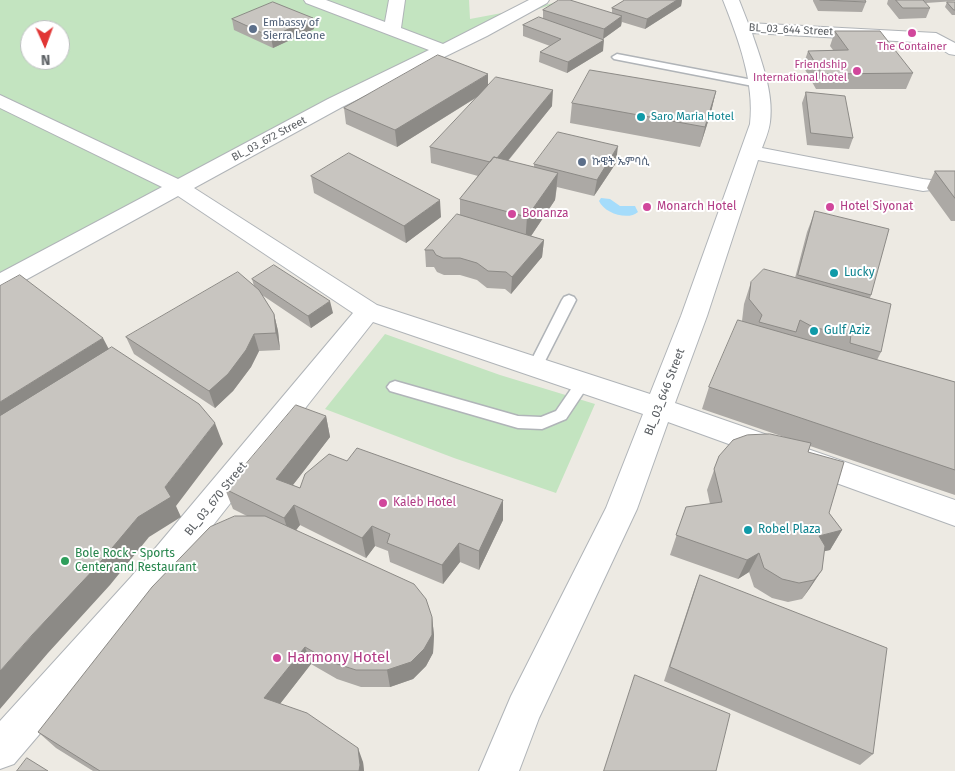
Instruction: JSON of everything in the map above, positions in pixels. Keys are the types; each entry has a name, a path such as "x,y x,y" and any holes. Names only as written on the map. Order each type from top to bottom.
{"street":[{"path":"312,0 444,50"},
{"path":"392,30 397,0"},
{"name":"BL_03_672 Street","path":"0,283 336,103 541,0"},
{"name":"BL_03_646 Street","path":"499,771 524,709 621,509 694,316 762,115 758,84 743,28 731,0"},
{"name":"BL_03_644 Street","path":"743,28 936,38 955,50"},
{"path":"0,101 180,188 368,311 659,408 955,513"},
{"path":"749,152 923,185"},
{"name":"BL_03_670 Street","path":"0,750 143,588 368,311"}],"lane":[{"path":"617,58 758,84"},
{"path":"535,367 570,300"},
{"path":"395,387 518,422 542,423 561,415 583,383"}],"green space":[{"path":"0,0 469,0 470,19 560,2 464,33 0,273"},
{"path":"385,334 500,375 595,404 556,493 454,458 325,409"}],"water":[{"path":"601,198 610,199 620,206 635,206 638,212 634,215 623,216 611,212 599,201"}],"building":[{"path":"559,0 570,0 622,16 604,29 543,10"},
{"path":"625,0 677,0 647,19 612,8"},
{"path":"821,0 865,0 866,2"},
{"path":"896,0 923,0 930,8 903,8"},
{"path":"273,2 313,18 271,37 232,19"},
{"path":"947,2 955,2 955,10 954,10"},
{"path":"539,17 604,40 568,62 540,52 561,39 523,25"},
{"path":"835,31 880,31 913,73 822,74 808,51 848,50"},
{"path":"438,55 488,74 395,130 344,108"},
{"path":"590,70 716,91 705,127 572,103"},
{"path":"496,77 553,90 497,158 494,157 490,162 430,147"},
{"path":"806,92 845,96 853,138 811,133"},
{"path":"558,132 618,146 597,180 534,164"},
{"path":"349,153 440,200 404,226 311,176"},
{"path":"494,157 558,173 527,217 460,199"},
{"path":"935,171 955,171 955,198"},
{"name":"Lucky","path":"815,211 889,229 871,295 798,275"},
{"path":"457,214 544,240 512,277 506,272 488,271 477,263 460,258 443,258 436,255 433,250 425,250"},
{"path":"274,265 330,301 308,316 252,279"},
{"path":"764,269 891,304 881,352 850,343 851,334 813,327 800,320 796,332 759,322 762,315 749,299 751,282"},
{"path":"238,272 259,290 274,314 276,333 254,334 246,350 228,374 209,391 126,337"},
{"path":"20,275 103,338 0,402 0,286"},
{"path":"738,320 955,382 955,470 709,387"},
{"name":"Bole Rock - Sports Center and Restaurant","path":"112,347 199,404 215,423 165,487 171,497 138,517 97,566 0,671 0,416"},
{"name":"Kaleb Hotel","path":"296,405 326,416 276,479 300,488 305,474 329,454 347,461 357,448 503,500 479,551 459,543 442,565 387,543 390,534 372,526 362,538 294,505 284,518 225,489"},
{"name":"Robel Plaza","path":"770,434 811,443 808,452 844,462 829,513 842,530 819,536 825,546 822,570 814,580 799,583 782,579 764,568 759,553 747,560 676,535 686,507 722,502 714,469 719,456 733,440 747,435"},
{"name":"Harmony Hotel","path":"235,516 265,516 414,584 426,599 432,617 432,635 424,649 411,662 387,670 356,670 331,662 305,647 264,698 307,713 358,748 359,771 100,771 38,732 152,587 210,527"},
{"path":"700,575 887,648 873,754 670,667"},
{"path":"635,675 730,714 716,771 604,771"},
{"path":"27,758 48,771 17,771"}],"place":[{"name":"Embassy of Sierra Leone","path":"253,29"},
{"name":"The Container","path":"912,33"},
{"name":"Friendship International hotel","path":"857,71"},
{"name":"Saro Maria Hotel","path":"641,117"},
{"name":"ኩዌት ኤምባሲ","path":"582,162"},
{"name":"Monarch Hotel","path":"647,207"},
{"name":"Hotel Siyonat","path":"830,207"},
{"name":"Bonanza","path":"512,214"},
{"name":"Lucky","path":"834,273"},
{"name":"Gulf Aziz","path":"814,331"},
{"name":"Kaleb Hotel","path":"383,503"},
{"name":"Robel Plaza","path":"748,530"},
{"name":"Bole Rock - Sports Center and Restaurant","path":"65,561"},
{"name":"Harmony Hotel","path":"277,658"}]}
